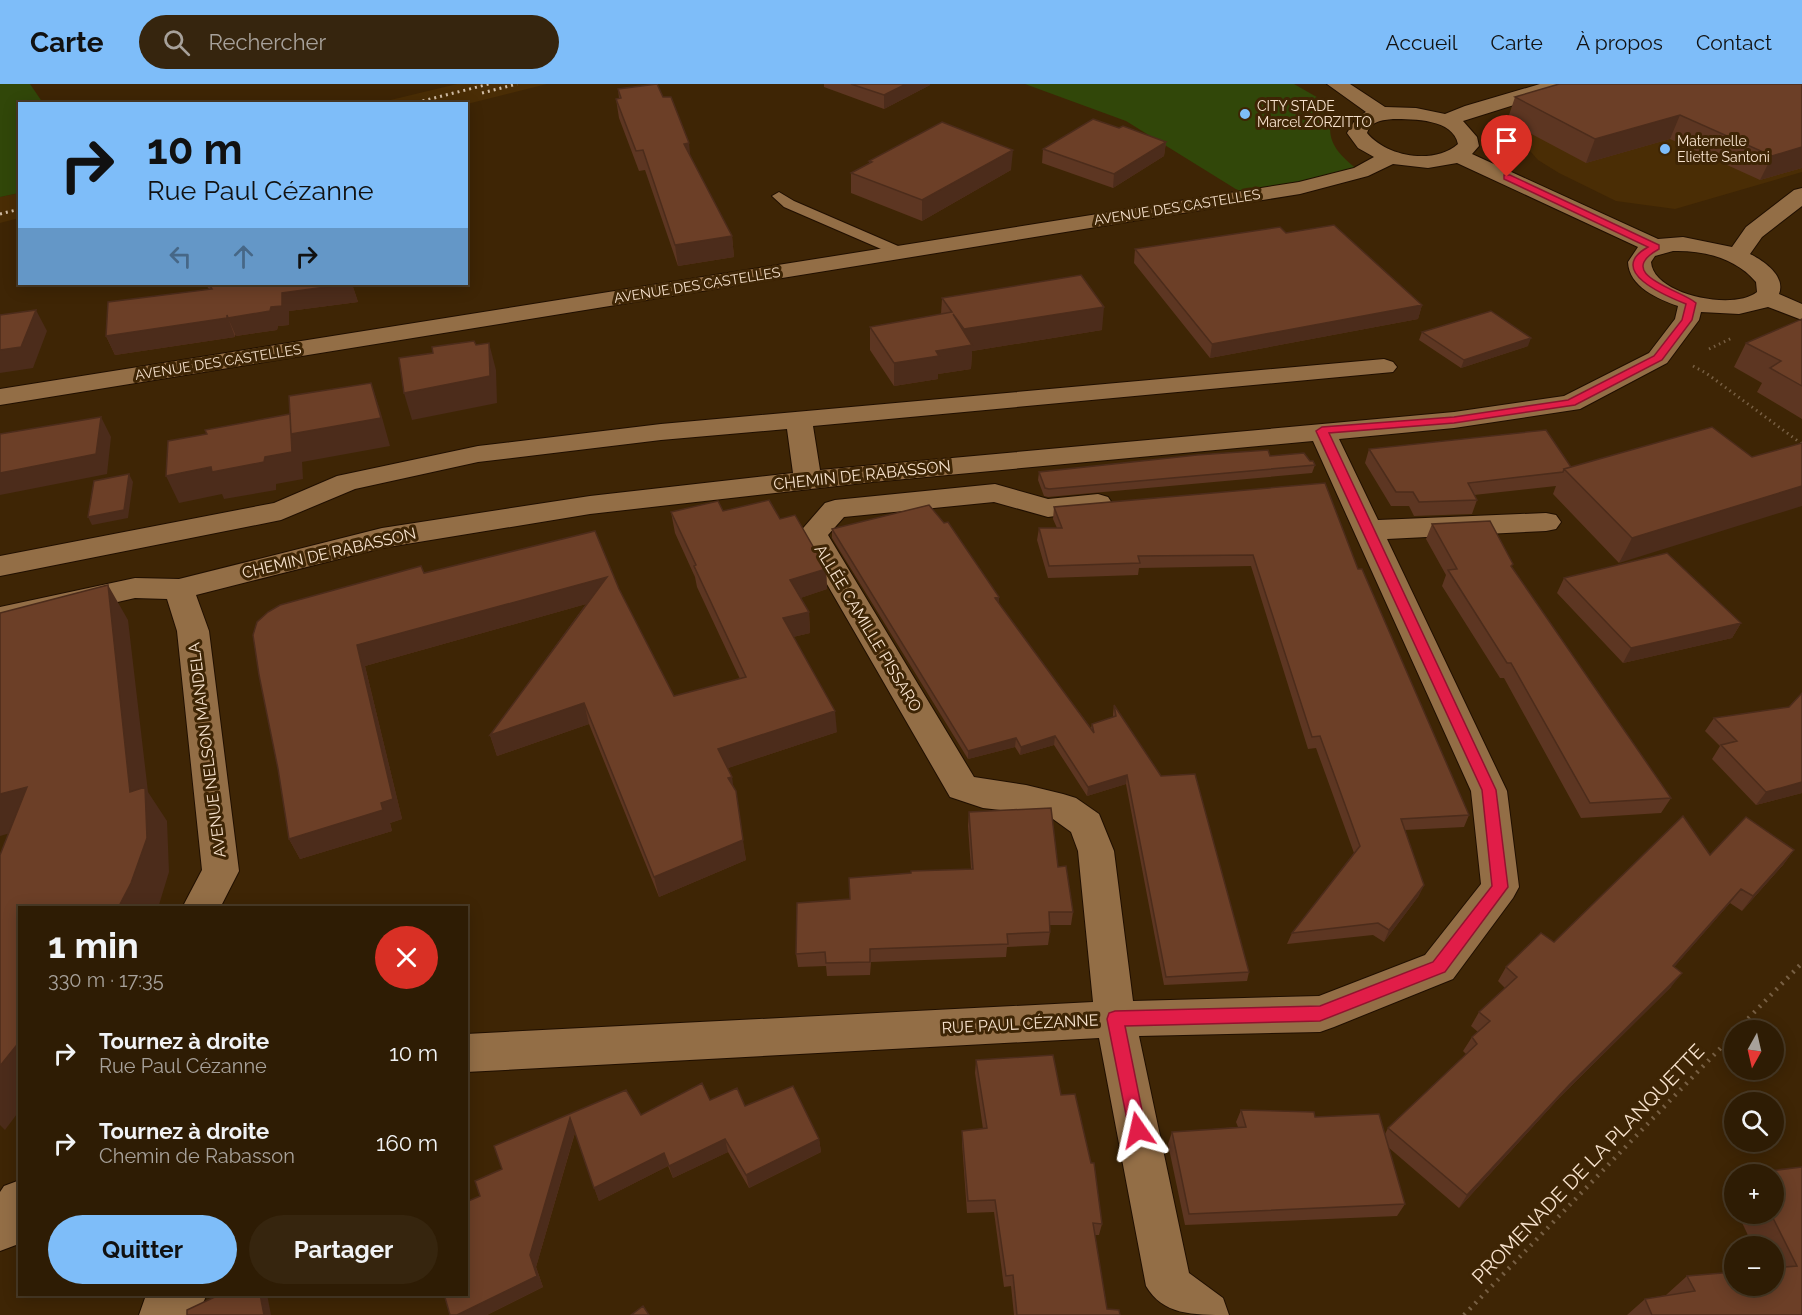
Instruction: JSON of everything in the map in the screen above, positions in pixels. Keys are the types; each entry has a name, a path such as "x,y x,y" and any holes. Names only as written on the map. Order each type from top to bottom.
{"street":[{"path":"1337,84 1382,114"},
{"path":"1446,121 1472,110 1561,84"},
{"path":"1382,114 1421,114 1446,121 1457,127 1469,140 1469,146 1460,156 1433,162 1390,157 1367,146 1357,133 1362,121 1382,114"},
{"path":"1460,156 1623,230 1655,247"},
{"name":"AVENUE DES CASTELLES","path":"0,397 1300,188 1361,172 1390,157"},
{"path":"1737,256 1754,232 1802,195"},
{"path":"1683,244 1702,246 1737,256 1752,264 1769,281 1770,290 1766,297 1758,303 1729,308 1691,303 1658,289 1646,280 1640,271 1638,262 1642,254 1655,247 1683,244"},
{"path":"1766,297 1802,313"},
{"name":"CHEMIN DE RABASSON","path":"0,618 135,588 179,589 382,538 590,506 808,480 1454,420 1571,403 1658,358 1687,320 1691,303"},
{"path":"0,566 281,511 346,482 478,454 661,432 1384,367"},
{"path":"799,420 808,480"},
{"name":"RUE PAUL CÉZANNE","path":"468,1053 1115,1019 1320,1014 1439,967 1500,887 1489,790 1368,530 1333,482 1322,431"},
{"name":"ALLÉE CAMILLE PISSARO","path":"1115,1019 1096,851 1086,824 1063,808 1026,799 983,794 962,787 813,534 836,509 995,493 1048,508 1119,501"},
{"path":"1368,530 1546,522"},
{"name":"AVENUE NELSON MANDELA","path":"179,589 193,631 221,871 202,906"},
{"path":"1115,1019 1169,1286 1206,1315"},
{"path":"162,1315 182,1296"}],"lane":[{"path":"779,196 789,204 900,252"}],"path":[{"path":"1664,350 1706,373 1802,444"},
{"path":"1747,1020 1802,963"},
{"name":"PROMENADE DE LA PLANQUETTE","path":"1464,1315 1724,1044"}],"shaded area":[{"path":"457,84 547,84 468,104 382,102"},
{"name":"Maternelle Eliette Santoni","path":"1802,84 1802,172 1675,209 1616,201 1559,173 1538,160 1518,137 1511,113"},
{"path":"18,193 18,218 0,223 0,197"}],"green space":[{"path":"0,84 30,84 42,102 18,102 18,193 0,197"},
{"path":"1025,84 1294,84 1336,108 1330,128 1331,137 1345,159 1361,172 1247,196 1126,121"}],"building":[{"path":"657,84 663,97 671,97 689,143 684,144 732,236 675,245 643,150 636,151 616,99 621,98 618,89"},
{"path":"851,84 906,84 884,95"},
{"path":"1559,84 1802,84 1802,147 1772,156 1680,115 1595,139 1515,97"},
{"path":"1093,119 1119,128 1123,126 1166,142 1114,174 1043,149"},
{"path":"942,122 1013,150 922,200 851,173 872,162 869,161"},
{"path":"1334,225 1422,305 1212,344 1135,249 1280,227 1286,233"},
{"path":"1081,275 1104,307 964,329 953,314 972,345 936,351 939,356 894,363 870,327 952,312 942,298"},
{"path":"210,285 341,285 282,293 282,306 271,307 270,311 228,318 227,315 227,318 106,336 108,302 212,289"},
{"path":"36,310 21,347 0,350 0,315"},
{"path":"1491,311 1531,338 1464,360 1422,332"},
{"path":"1802,319 1802,386 1770,368 1781,361 1746,343"},
{"path":"474,341 476,345 489,343 490,376 404,393 399,358 433,353 432,347"},
{"path":"371,383 381,418 291,434 289,396"},
{"path":"290,414 292,452 265,457 264,462 212,472 211,467 166,476 168,441 207,434 205,430"},
{"path":"101,417 96,454 0,473 0,434"},
{"path":"1712,427 1752,457 1802,443 1802,486 1632,538 1564,469"},
{"path":"1546,430 1571,467 1564,469 1563,472 1468,483 1477,500 1419,502 1413,492 1396,492 1369,449"},
{"path":"1268,450 1270,456 1304,453 1315,465 1049,489 1045,488 1039,472 1197,455"},
{"path":"129,474 124,510 88,517 94,481"},
{"path":"1325,483 1358,569 1362,569 1469,815 1401,819 1424,885 1389,930 1378,923 1292,933 1360,846 1320,736 1312,737 1253,555 1138,556 1140,563 1049,566 1039,528 1062,528 1054,507"},
{"path":"769,500 780,519 795,515 826,569 790,580 809,612 783,618 835,711 718,749 732,777 728,778 736,791 743,840 654,877 584,703 490,735 607,577 357,645 393,799 381,803 383,810 289,839 253,635 257,622 268,612 280,605 421,566 424,573 595,531 619,589 674,696 746,677 671,512 718,501 723,511"},
{"path":"929,505 944,523 948,522 999,597 995,598 1094,733 1092,724 1116,716 1114,705 1161,776 1195,774 1249,972 1166,977 1127,775 1088,787 1055,736 1021,747 1016,738 968,751 832,529"},
{"path":"1490,521 1513,564 1511,566 1671,798 1590,803 1511,663 1507,663 1448,570 1457,569 1432,524"},
{"path":"1667,553 1741,623 1631,648 1564,578"},
{"path":"108,585 130,792 145,787 147,838 131,883 119,906 18,906 18,1044 0,1066 0,855 27,787 0,794 0,613"},
{"path":"1802,693 1802,782 1766,792 1721,745 1737,741 1714,718 1789,707"},
{"path":"1051,808 1058,867 1066,866 1073,912 1049,912 1050,932 1007,934 1008,944 870,949 870,962 826,963 825,952 796,954 797,903 850,899 849,878 911,873 911,871 973,869 969,812"},
{"path":"1683,816 1710,855 1746,817 1794,850 1753,896 1741,889 1673,966 1682,973 1569,1085 1467,1195 1388,1128 1477,1044 1472,1037 1490,1021 1479,1012 1517,977 1506,967 1541,933 1554,942"},
{"path":"1053,1055 1061,1095 1075,1094 1091,1163 1094,1163 1102,1224 1093,1223 1107,1309 1119,1310 1120,1315 1017,1315 1013,1275 1006,1276 995,1200 968,1201 962,1131 987,1128 976,1060"},
{"path":"702,1083 710,1100 737,1088 745,1106 793,1086 819,1139 746,1175 725,1139 669,1166 664,1153 594,1188 570,1118 530,1255 537,1276 457,1315 450,1315 445,1296 468,1296 468,1201 480,1196 475,1181 502,1169 494,1146 626,1090 641,1115"},
{"path":"1241,1110 1314,1112 1315,1117 1379,1114 1405,1204 1189,1214 1172,1132 1246,1127"},
{"path":"1802,1167 1802,1315 1652,1315 1645,1299 1695,1291 1687,1276 1724,1273 1724,1296 1784,1296 1784,1267 1797,1266 1776,1224 1784,1224 1784,1169"},
{"path":"217,1296 260,1296 264,1315 187,1315 187,1310"},
{"path":"643,1306 649,1315 631,1315"}],"railway":[{"path":"419,102 489,84"},
{"path":"482,93 517,84"},
{"path":"0,214 18,210"}],"place":[{"name":"CITY STADE Marcel ZORZITTO","path":"1245,114"},
{"name":"Maternelle Eliette Santoni","path":"1665,149"}],"route":[{"path":"1138,1130 1115,1019 1320,1014 1439,967 1500,887 1489,790 1322,431 1454,420 1571,403 1658,358 1687,320 1691,303 1658,289 1646,280 1640,271 1638,262 1642,254 1655,247 1507,177"}]}
